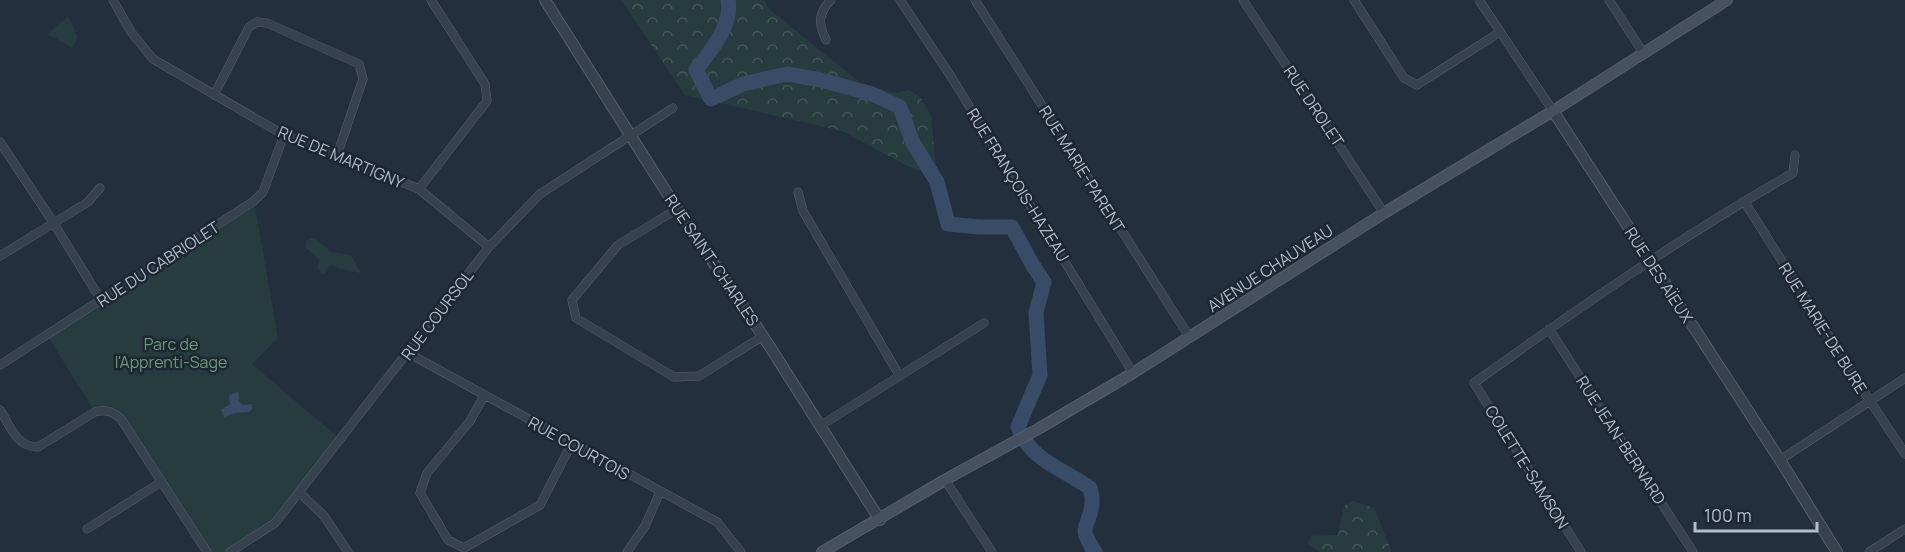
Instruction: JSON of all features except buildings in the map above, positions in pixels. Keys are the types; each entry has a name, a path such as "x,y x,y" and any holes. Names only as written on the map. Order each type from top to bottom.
{"main road":[{"name":"AVENUE CHAUVEAU","path":"822,552 1133,373 1383,213 1553,111 1727,0"}],"street":[{"name":"RUE DE MARTIGNY","path":"113,0 131,32 153,59 284,135 419,189 489,247"},
{"path":"419,189 487,101 485,84 431,0"},
{"name":"RUE SAINT-CHARLES","path":"545,0 677,209 763,336 880,520"},
{"path":"826,40 820,28 819,19 821,11 831,0"},
{"name":"RUE FRANÇOIS-HAZEAU","path":"900,0 952,78 1133,373"},
{"name":"RUE MARIE-PARENT","path":"975,0 1190,338"},
{"name":"RUE DROLET","path":"1243,0 1383,213"},
{"path":"1354,0 1404,78 1417,85 1500,32"},
{"name":"RUE DES AÏEUX","path":"1479,0 1780,460 1837,552"},
{"path":"1609,0 1644,54"},
{"path":"214,95 249,27 257,22 267,23 359,63 363,79 337,155"},
{"name":"RUE COURSOL","path":"230,552 275,523 489,247 540,194 673,108"},
{"name":"RUE DU CABRIOLET","path":"0,365 254,201 263,192 284,135"},
{"path":"2,147 102,300"},
{"path":"1580,552 1478,393 1474,382 1697,230 1792,173 1795,155"},
{"path":"0,256 88,202 100,188"},
{"path":"798,192 803,212 899,375"},
{"name":"RUE MARIE-DE BURE","path":"1744,201 1905,454"},
{"path":"677,209 618,245 572,300 576,318 674,377 699,376 763,336"},
{"path":"820,426 984,323"},
{"name":"RUE JEAN-BERNARD","path":"1549,329 1693,552"},
{"name":"RUE COURTOIS","path":"408,353 717,522 741,552"},
{"path":"1780,460 1905,378"},
{"path":"484,396 470,421 427,473 420,494 448,540 464,549 540,505 572,443"},
{"path":"0,410 21,443 28,447 38,447 95,412 104,410 113,412 122,419 207,552"},
{"path":"945,480 992,552"},
{"path":"87,529 161,482"},
{"path":"299,492 324,516 348,552"},
{"path":"627,552 645,526 660,492"},
{"path":"1869,552 1905,529"}],"green space":[{"path":"621,0 764,0 770,10 863,85 896,93 909,90 920,97 931,115 937,181 926,173 842,131 685,95"},
{"path":"68,16 78,37 72,48 48,34"},
{"name":"Parc de l'Apprenti-Sage","path":"254,201 278,338 252,364 340,439 275,523 230,552 207,552 113,412 95,412 47,335"},
{"path":"310,238 315,238 331,252 351,255 361,273 340,269 333,265 322,274 318,269 319,259 306,248 306,242"},
{"path":"1353,501 1374,508 1392,552 1320,552 1308,544 1311,536 1338,535 1344,506"}],"water":[{"path":"238,392 239,401 243,405 252,404 252,409 249,412 224,417 221,410 230,404 229,395"}],"waterway":[{"path":"728,0 727,19 720,37 696,70 711,99 743,84 787,74 821,80 872,94 900,107 912,141 937,182 948,224 1012,227 1044,282 1036,313 1040,375 1018,427 1023,438 1039,456 1090,488 1091,511 1085,530 1095,552"}]}
